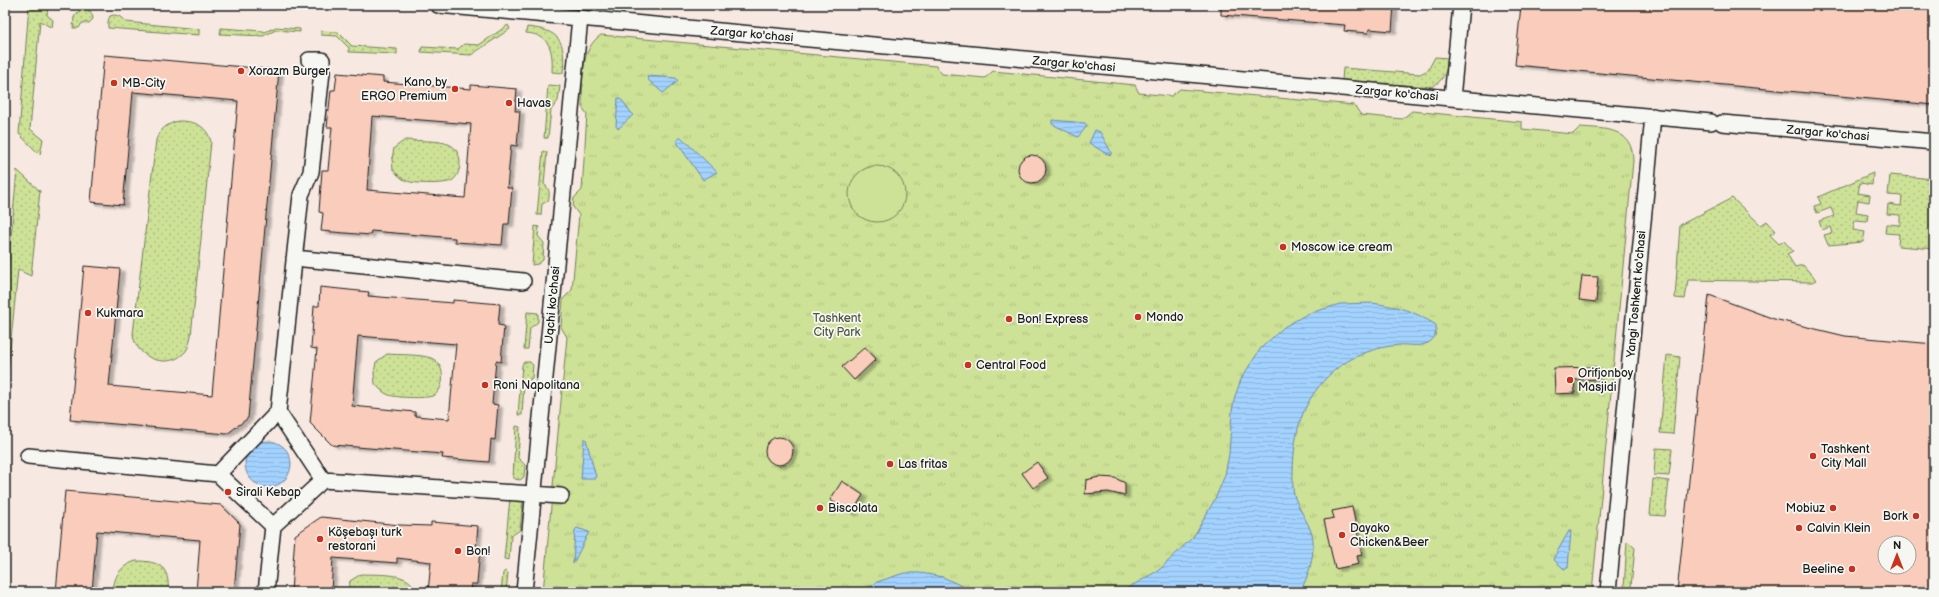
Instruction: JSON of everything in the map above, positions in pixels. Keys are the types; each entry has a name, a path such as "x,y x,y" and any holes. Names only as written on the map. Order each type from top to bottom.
{"street":[{"name":"Zargar ko'chasi","path":"438,5 1934,142"},
{"path":"1452,98 1461,5"},
{"name":"Uqchi ko'chasi","path":"524,592 580,18"},
{"path":"218,474 278,412 301,195 311,172 322,72 322,60 309,60"},
{"name":"Yangi Toshkent ko'chasi","path":"1608,592 1653,116"},
{"path":"294,258 523,281"},
{"path":"278,412 323,480"},
{"path":"28,456 218,474 273,526"},
{"path":"266,592 273,526 323,480 561,496"}],"green space":[{"path":"29,5 48,5 47,15 53,20 52,28 40,21 30,129 43,139 40,155 19,134"},
{"path":"79,11 90,11 93,19 89,23 82,23 79,28 73,28 74,17"},
{"path":"110,16 119,16 126,22 199,29 199,35 108,28"},
{"path":"508,25 510,29 471,55 421,52 422,47 458,49 464,44 479,45"},
{"path":"276,27 300,29 300,32 276,30 263,36 220,34 221,28 265,32"},
{"path":"527,27 547,31 554,34 558,39 562,45 564,62 563,73 552,72 552,57 549,45 541,37 526,33"},
{"path":"321,31 338,32 352,46 397,49 397,54 349,52 349,48 337,36 321,35"},
{"name":"Tashkent City Park","path":"601,35 936,66 942,74 985,78 993,71 1135,85 1139,93 1171,96 1180,89 1354,105 1361,115 1402,119 1412,111 1522,122 1522,129 1573,134 1580,127 1599,128 1616,132 1623,136 1628,142 1632,150 1633,161 1592,592 543,592 567,337 561,327 563,299 572,290 579,215 573,207 574,198 582,190 587,114 582,107 584,68 589,49 594,41"},
{"path":"1435,57 1449,58 1444,76 1439,82 1431,87 1342,80 1343,68 1420,74 1428,70"},
{"path":"548,85 560,86 558,101 551,110 548,138 544,138"},
{"path":"178,121 199,125 209,136 211,142 191,336 186,351 179,357 163,361 146,356 135,343 133,334 156,140 164,128"},
{"path":"405,140 448,144 457,151 459,155 459,172 453,180 444,183 430,184 411,182 401,178 393,170 392,159 394,148"},
{"path":"543,151 547,152 544,184 549,192 549,196 548,201 542,204 541,215 537,215"},
{"path":"877,166 888,168 897,174 903,183 905,194 903,205 897,214 888,220 877,222 866,220 857,214 851,205 849,194 851,183 857,174 866,168"},
{"path":"17,170 40,191 31,276 18,270 5,399 5,304"},
{"path":"1873,173 1872,185 1860,183 1858,193 1870,195 1869,202 1858,200 1856,212 1868,214 1867,221 1855,220 1853,230 1865,232 1863,242 1828,245 1824,235 1832,233 1830,227 1822,230 1819,221 1834,216 1831,208 1817,213 1814,206 1821,204 1818,197"},
{"path":"1890,175 1934,179 1934,249 1898,246 1899,234 1885,233 1886,224 1900,225 1900,215 1887,214 1888,204 1901,206 1902,196 1888,195"},
{"path":"1732,198 1761,225 1767,221 1776,231 1770,235 1779,244 1784,241 1793,251 1787,254 1795,267 1803,265 1816,280 1812,282 1688,280 1685,299 1675,298 1680,225"},
{"path":"535,226 539,227 538,236 544,243 543,260 538,264 532,265"},
{"path":"527,312 538,313 538,322 530,328 528,349 524,349"},
{"path":"387,354 421,356 431,358 436,361 442,375 439,391 435,395 420,398 393,396 383,392 375,384 374,373 376,362"},
{"path":"1667,355 1680,357 1673,434 1660,433"},
{"path":"524,362 530,362 533,365 532,378 524,384 522,415 518,415 522,365"},
{"path":"516,426 520,427 518,458 525,465 524,477 520,480 513,477"},
{"path":"1656,448 1672,449 1669,476 1654,475"},
{"path":"1653,479 1669,481 1665,516 1650,515"},
{"path":"510,498 523,500 520,530 511,536 509,560 504,559"},
{"path":"1627,541 1635,548 1631,587 1624,589"},
{"path":"136,561 151,562 162,567 167,577 168,592 113,592 116,576 130,563"},
{"path":"505,571 508,573 506,592 501,592 503,573"},
{"path":"361,574 401,577 408,580 413,585 415,592 348,592 350,581"}],"water":[{"path":"647,76 676,78 678,81 663,93 648,80"},
{"path":"618,98 621,99 633,115 618,129 616,126"},
{"path":"1052,120 1085,123 1087,126 1078,137 1052,124"},
{"path":"1095,130 1100,132 1111,152 1111,155 1089,143"},
{"path":"681,137 717,172 703,180 676,141"},
{"path":"1372,303 1398,308 1420,316 1436,325 1436,331 1433,339 1425,344 1385,347 1372,350 1349,360 1339,367 1320,385 1307,405 1295,441 1293,485 1294,495 1312,534 1313,548 1309,572 1299,592 1121,592 1159,570 1194,536 1216,497 1225,475 1229,454 1232,411 1235,396 1242,377 1261,348 1284,327 1307,314 1340,304"},
{"path":"584,439 586,439 596,477 595,479 581,479"},
{"path":"268,441 281,445 287,451 291,464 287,477 281,483 268,487 255,483 249,477 245,464 249,451 255,445"},
{"path":"577,528 589,532 573,564 575,530"},
{"path":"1569,531 1571,531 1568,568 1564,569 1553,559"},
{"path":"904,573 921,573 943,577 974,592 862,592 877,582"}],"building":[{"path":"1221,5 1394,5 1392,31 1369,29 1368,33 1344,31 1345,25 1221,15"},
{"path":"1521,5 1934,5 1934,105 1515,65"},
{"path":"104,55 279,70 248,418 227,434 70,420 84,266 120,269 109,386 212,395 238,101 133,92 123,205 91,202"},
{"path":"337,73 383,77 383,82 471,89 471,85 517,89 515,111 520,111 517,146 511,145 507,188 512,188 509,224 504,224 502,245 455,242 455,238 371,231 370,235 321,231 323,213 319,212 322,170 328,170 332,127 327,127 331,90 335,90","holes":["372,116 471,124 465,198 367,190"]},
{"path":"1032,155 1042,159 1046,169 1042,179 1032,183 1022,179 1018,169 1022,159"},
{"path":"1582,276 1598,277 1596,302 1579,300"},
{"path":"320,287 369,292 368,296 453,303 453,300 500,304 498,325 504,326 501,362 496,361 492,404 498,405 495,440 491,439 489,462 442,458 443,454 332,445 310,423 317,349 311,348 314,306 319,306","holes":["358,336 456,344 449,419 415,416 415,412 352,406"]},
{"name":"Tashkent City Mall","path":"1709,295 1774,319 1845,336 1934,344 1934,592 1677,592"},
{"path":"865,347 876,359 854,380 842,367"},
{"name":"Orifjonboy Masjidi","path":"1597,367 1598,379 1574,380 1575,393 1555,394 1554,368"},
{"path":"779,437 789,441 793,451 789,461 779,465 769,461 765,451 769,441"},
{"path":"1037,462 1048,478 1033,488 1022,473"},
{"path":"1099,477 1115,478 1125,483 1125,496 1108,492 1085,494 1086,480"},
{"path":"842,481 863,495 852,513 830,500"},
{"path":"65,491 221,505 240,524 234,592 196,592 200,540 97,531 92,592 56,592"},
{"name":"Dayako Chicken&Beer","path":"1352,507 1362,555 1357,556 1359,564 1335,569 1324,520 1334,518 1332,511"},
{"path":"321,517 400,525 431,526 431,522 478,526 476,548 480,549 477,584 471,584 470,592 428,592 431,562 397,558 397,563 333,558 331,592 291,592 295,535"}],"place":[{"name":"Xorazm Burger","path":"241,71"},
{"name":"MB-City","path":"114,83"},
{"name":"Kano by ERGO Premium","path":"455,89"},
{"name":"Havas","path":"509,103"},
{"name":"Moscow ice cream","path":"1283,247"},
{"name":"Kukmara","path":"88,313"},
{"name":"Mondo","path":"1138,317"},
{"name":"Bon! Express","path":"1009,319"},
{"name":"Central Food","path":"968,365"},
{"name":"Orifjonboy Masjidi","path":"1570,380"},
{"name":"Roni Napolitana","path":"485,385"},
{"name":"Tashkent City Mall","path":"1813,456"},
{"name":"Las fritas","path":"890,464"},
{"name":"Sirali Kebap","path":"228,492"},
{"name":"Biscolata","path":"820,508"},
{"name":"Mobiuz","path":"1833,508"},
{"name":"Bork","path":"1916,516"},
{"name":"Calvin Klein","path":"1799,528"},
{"name":"Dayako Chicken&Beer","path":"1342,535"},
{"name":"Köşebaşı turk restorani","path":"320,539"},
{"name":"Bon!","path":"458,551"},
{"name":"Beeline","path":"1852,569"}]}
